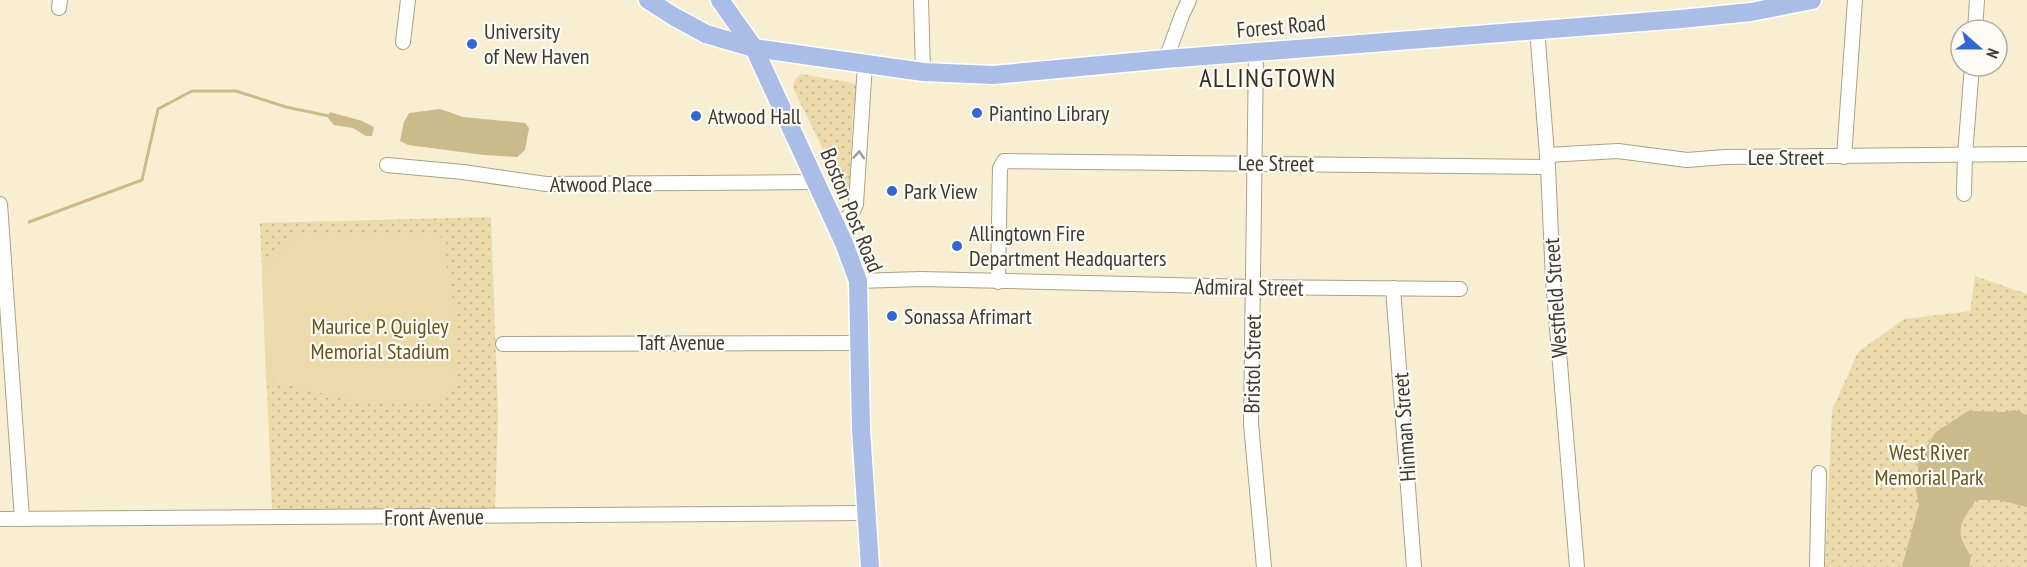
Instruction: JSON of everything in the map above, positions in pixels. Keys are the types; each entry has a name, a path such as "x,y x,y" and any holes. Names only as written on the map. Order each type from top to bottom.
{"main road":[{"name":"Forest Road","path":"648,0 706,34 754,48 923,72 993,75 1751,12 1812,0"},
{"name":"Boston Post Road","path":"720,0 754,48 838,229 858,281 861,429 870,567"}],"street":[{"path":"404,42 408,0"},
{"path":"921,0 923,72"},
{"path":"1166,59 1189,0"},
{"path":"1844,157 1855,0"},
{"path":"1976,18 1977,0"},
{"name":"Westfield Street","path":"1537,29 1547,161 1552,280 1576,567"},
{"name":"Bristol Street","path":"1256,52 1251,424 1264,567"},
{"path":"838,229 856,204 864,64"},
{"path":"1964,195 1971,78"},
{"name":"Lee Street","path":"998,282 1000,168 1004,161 1547,161 1618,151 1687,160 1725,157 2027,154"},
{"name":"Atwood Place","path":"387,165 464,171 546,184 817,182"},
{"path":"0,204 22,519"},
{"name":"Admiral Street","path":"858,281 921,279 1253,287 1460,289"},
{"name":"Hinman Street","path":"1394,288 1414,567"},
{"name":"Taft Avenue","path":"503,344 860,343"},
{"path":"1817,567 1819,473"},
{"name":"Front Avenue","path":"0,519 867,513"}],"green space":[{"path":"802,74 852,83 857,86 857,105 853,111 850,173 853,176 852,201 848,200 794,90 795,81"},
{"name":"Maurice P. Quigley Memorial Stadium","path":"491,217 498,415 495,509 272,509 260,223"},
{"path":"440,232 454,305 455,387 437,400 358,402 266,380 262,269 298,234"},
{"name":"West River Memorial Park","path":"1975,276 2027,294 2027,567 1825,567 1832,410 1858,352 1904,319 1970,311"}],"shaded area":[{"path":"440,109 463,117 525,123 529,128 525,150 517,157 484,155 408,145 400,141 404,122 409,113"},
{"path":"330,112 362,121 374,127 372,136 366,136 353,128 334,125 328,118"},
{"path":"2015,410 2027,415 2027,507 1998,500 1976,500 1962,522 1961,528 1962,540 1971,557 1969,567 1902,567 1919,505 1916,490 1919,458 1936,432 1968,411"}],"waterway":[{"path":"29,222 142,180 158,109 192,91 236,91 286,107 329,116"}],"place":[{"name":"University of New Haven","path":"472,44"},
{"name":"Piantino Library","path":"977,113"},
{"name":"Atwood Hall","path":"696,116"},
{"name":"Park View","path":"892,191"},
{"name":"Allingtown Fire Department Headquarters","path":"957,246"},
{"name":"Sonassa Afrimart","path":"892,316"}],"district":[{"name":"ALLINGTOWN","path":"1268,77"}]}
